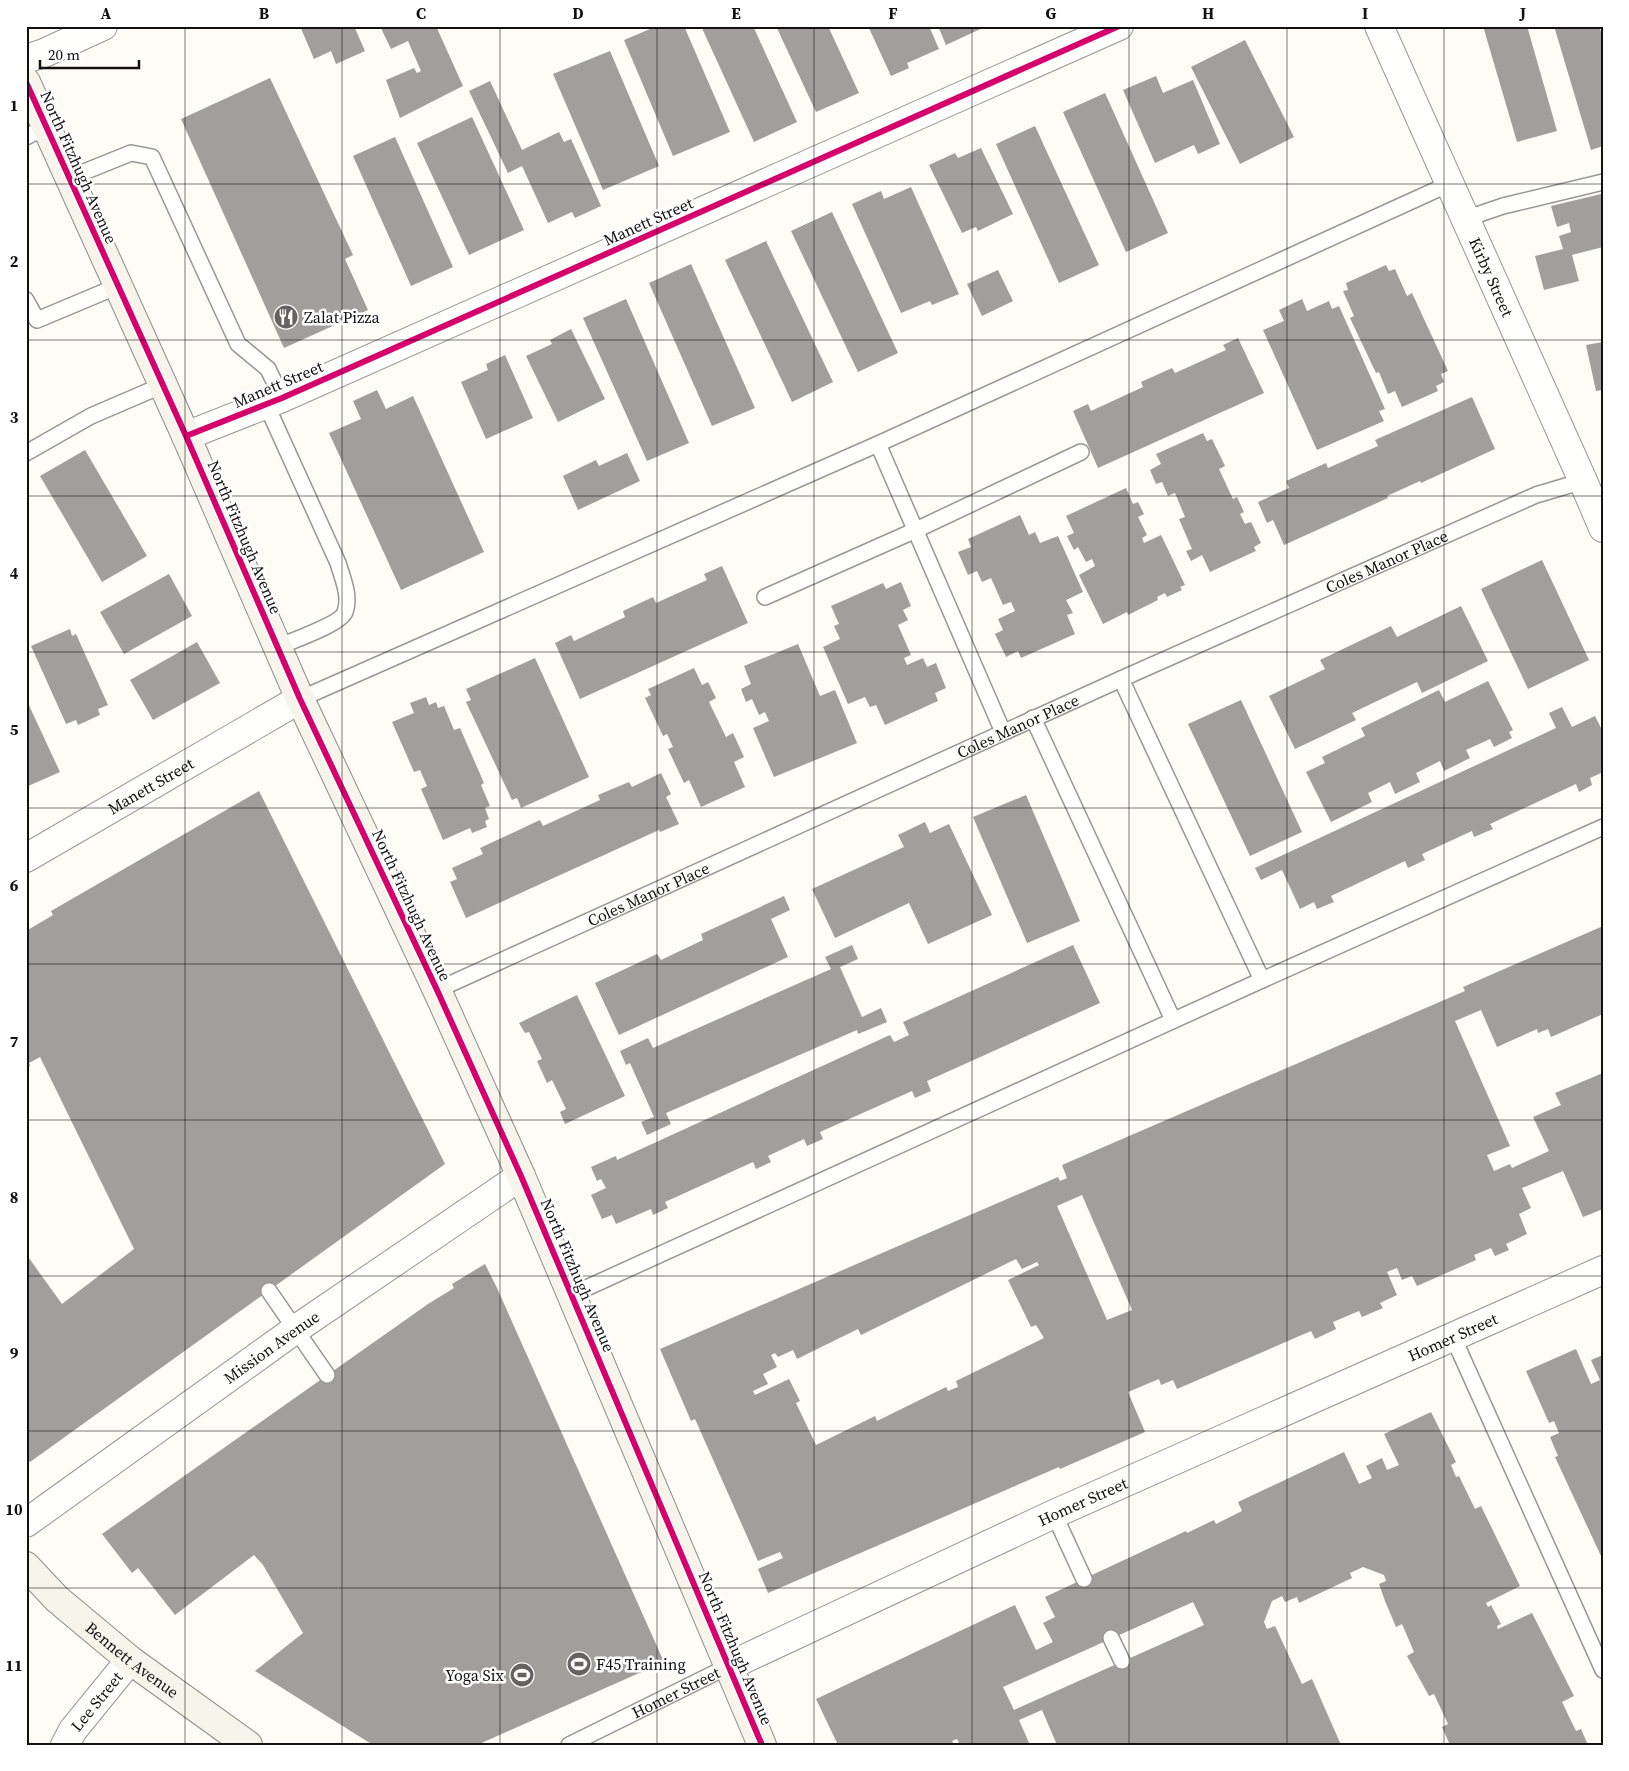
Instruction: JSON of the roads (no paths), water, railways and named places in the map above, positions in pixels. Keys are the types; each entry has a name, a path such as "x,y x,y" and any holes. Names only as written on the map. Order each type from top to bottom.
{"street":[{"path":"26,59 44,53 103,26"},
{"name":"Manett Street","path":"186,436 274,401 1119,26"},
{"name":"Kirby Street","path":"1380,26 1465,219 1593,478 1603,528"},
{"name":"North Fitzhugh Avenue","path":"26,82 36,132 69,178 186,436 300,699 437,990 521,1176 762,1745"},
{"name":"Manett Street","path":"26,858 300,699"},
{"name":"Mission Avenue","path":"26,1523 296,1329 521,1176"},
{"name":"Homer Street","path":"729,1666 1054,1514 1603,1270"},
{"name":"Bennett Avenue","path":"26,1566 57,1599 130,1660 248,1745"},
{"name":"Lee Street","path":"65,1745 74,1730 130,1660"}],"lane":[{"path":"69,178 132,153 152,157 238,344 268,369 274,401 338,562 346,588 347,602 345,614 334,623 278,647"},
{"path":"1465,219 1504,206 1603,182"},
{"path":"300,699 878,444 1449,184"},
{"path":"26,300 37,320 118,286"},
{"path":"26,453 90,416 163,385"},
{"path":"878,444 1003,732"},
{"path":"765,597 916,530 1081,452"},
{"name":"Coles Manor Place","path":"437,990 1121,679 1536,496 1593,478"},
{"path":"1121,679 1262,980"},
{"path":"1033,718 1173,1020"},
{"path":"571,1295 1173,1020 1603,827"},
{"path":"269,1291 327,1375"},
{"path":"1453,1337 1603,1670"},
{"path":"1054,1514 1084,1579"},
{"path":"1111,1638 1122,1662"},
{"name":"Homer Street","path":"569,1745 729,1666"}],"place":[{"name":"Zalat Pizza","path":"286,317"},
{"name":"F45 Training","path":"579,1664"},
{"name":"Yoga Six","path":"522,1675"}]}
